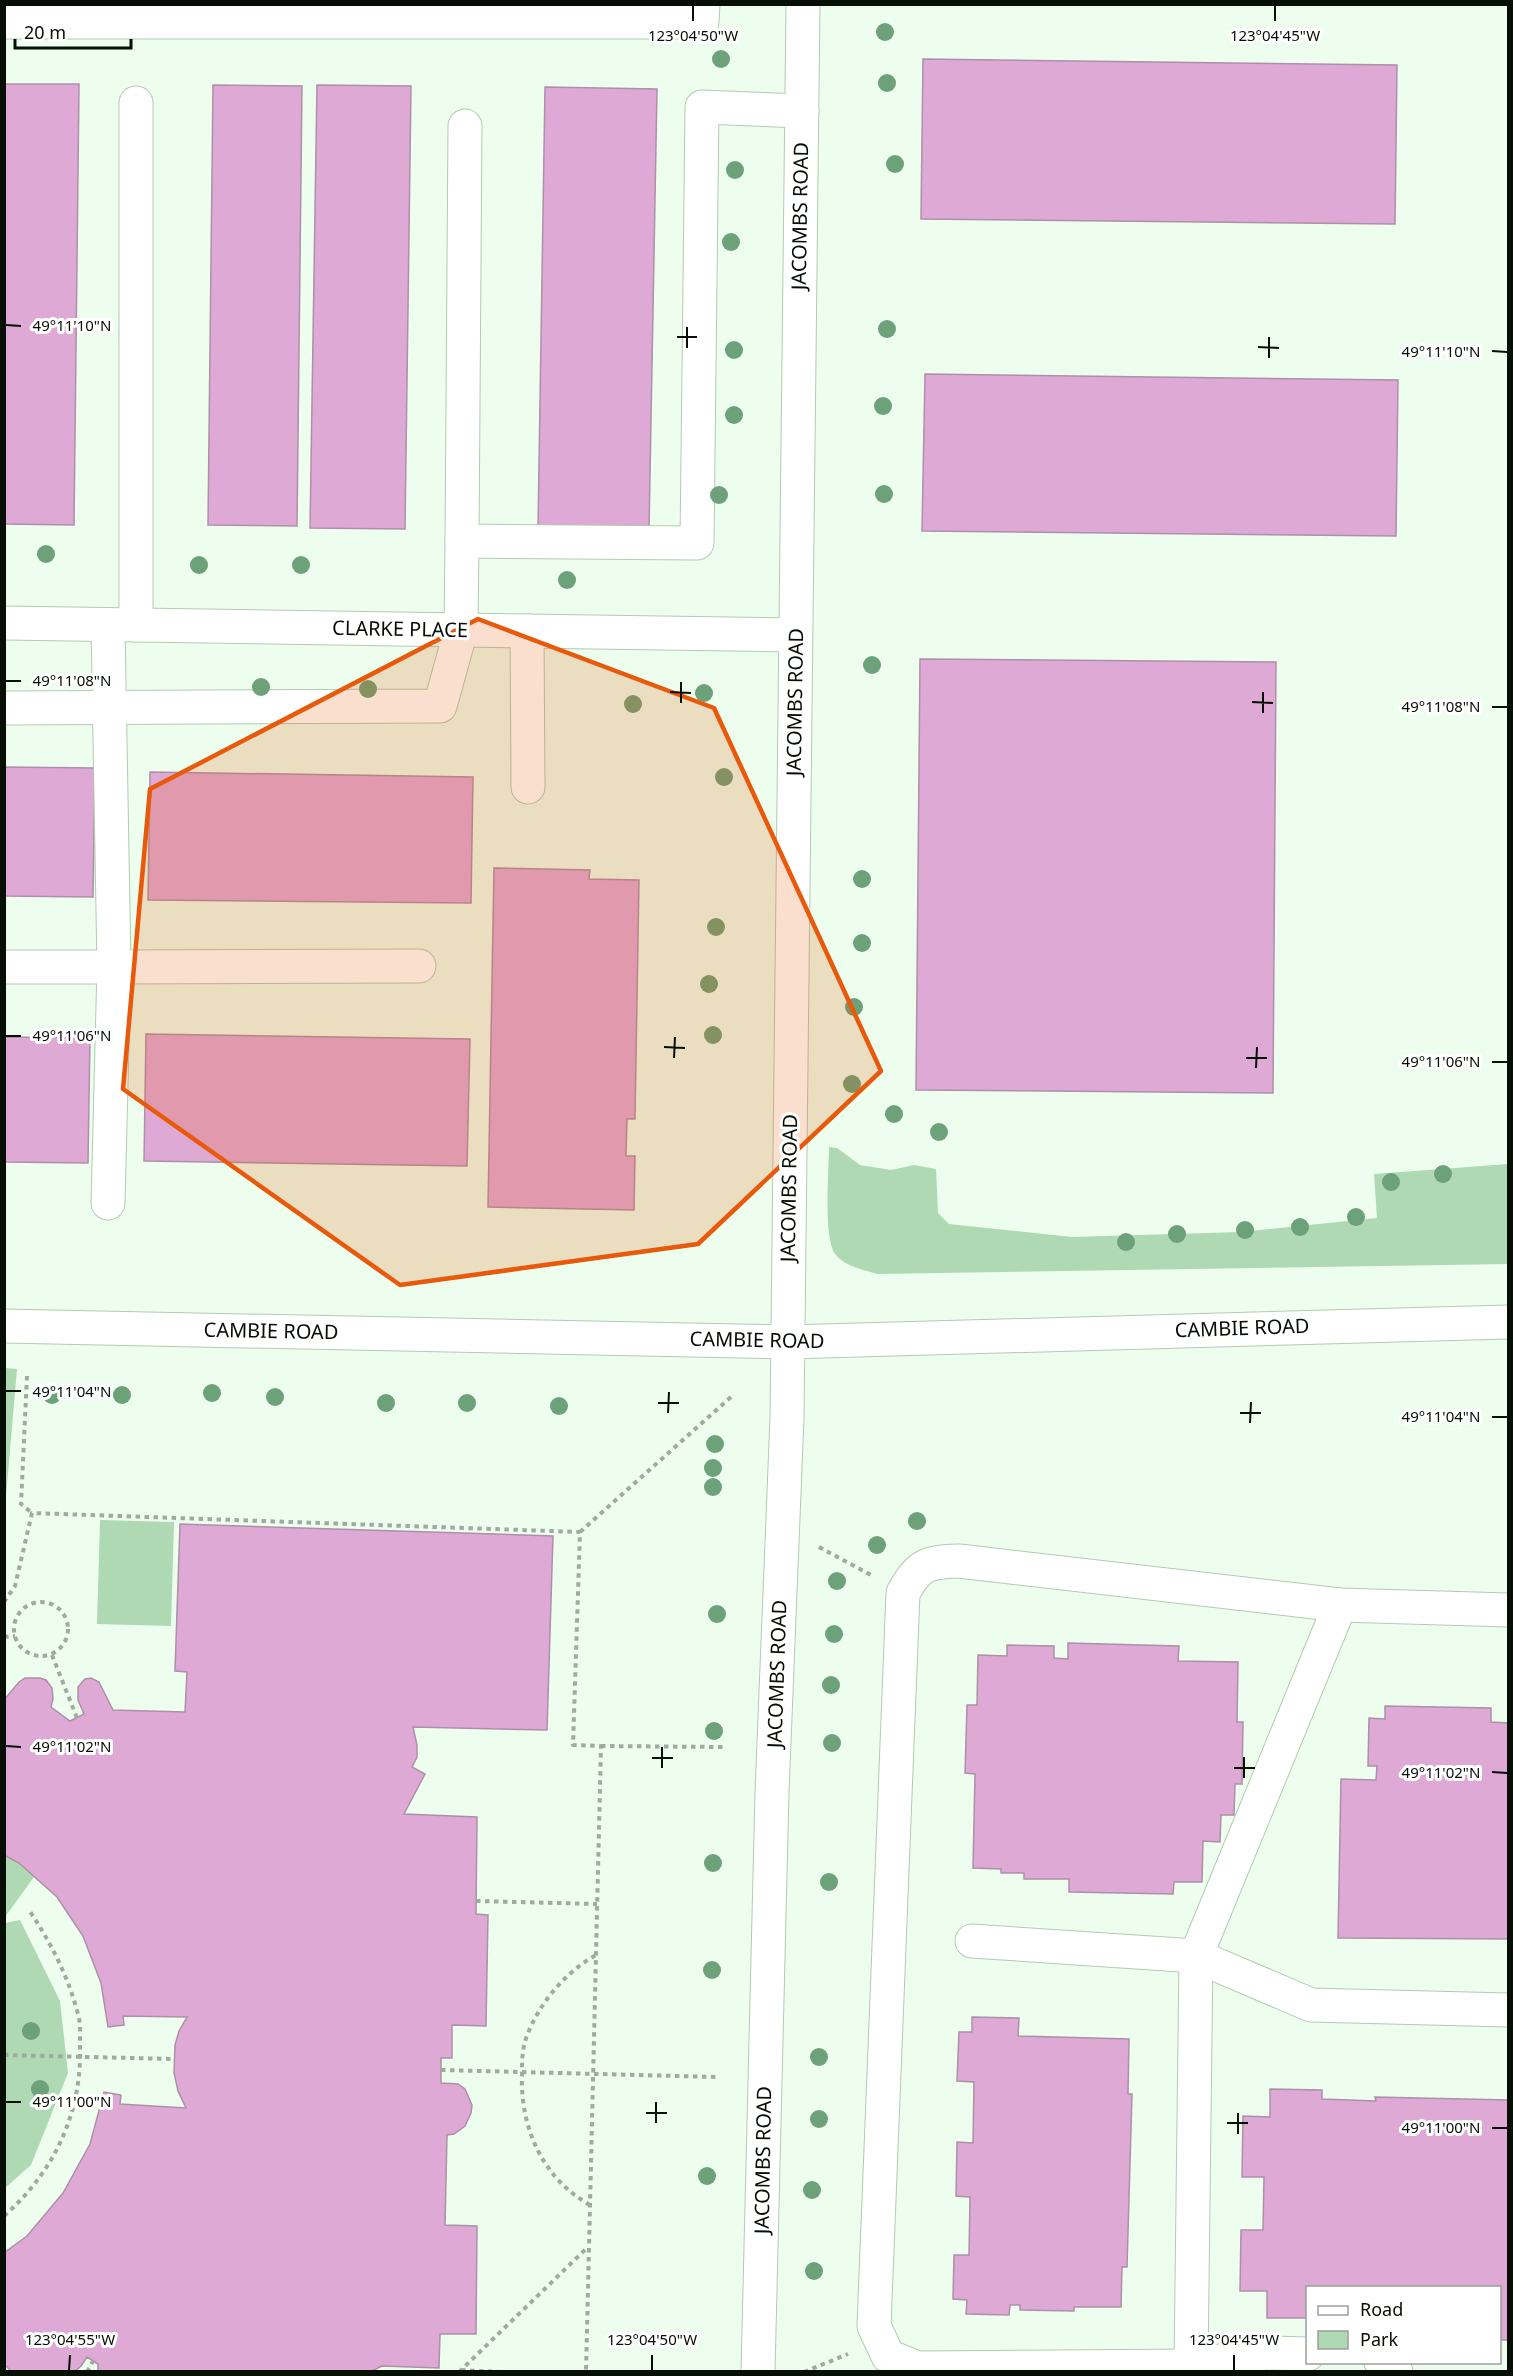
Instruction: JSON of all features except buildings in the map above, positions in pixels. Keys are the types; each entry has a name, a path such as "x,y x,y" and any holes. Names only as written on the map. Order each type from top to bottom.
{"street":[{"path":"4,22 125,14 702,22 703,4"},
{"name":"JACOMBS ROAD","path":"758,2372 772,1792 787,1418 803,4"},
{"path":"108,1203 114,968 109,708 122,625 136,103"},
{"path":"462,541 697,543 702,107 802,111"},
{"path":"4,708 440,706 461,630 465,126"},
{"name":"CLARKE PLACE","path":"4,623 795,635"},
{"path":"527,631 528,787"},
{"path":"4,967 419,966"},
{"name":"CAMBIE ROAD","path":"4,1326 788,1342 1509,1322"},
{"path":"1306,2354 1266,2353 1192,2369 918,2368 888,2356 874,2326 903,1593 914,1574 934,1562 959,1561 1340,1605 1509,1610"},
{"path":"1192,2369 1196,1956 1340,1605"},
{"path":"972,1941 1196,1956 1311,2005 1509,2010"}],"path":[{"path":"27,1376 21,1504 32,1513 580,1532 731,1397"},
{"path":"4,1602 15,1586 32,1513"},
{"path":"580,1532 573,1745 723,1747"},
{"path":"819,1547 903,1593"},
{"path":"39,1602 57,1606 67,1619 68,1636 59,1650 51,1654 43,1656 26,1651 15,1636 17,1617 30,1604 39,1602"},
{"path":"4,1637 15,1636"},
{"path":"51,1654 77,1718"},
{"path":"586,2372 601,1746"},
{"path":"476,1901 597,1904"},
{"path":"4,2216 35,2187 68,2128 75,2103 81,2056 79,2016 68,1982 57,1954 29,1910"},
{"path":"590,2205 563,2187 550,2172 530,2135 521,2094 522,2053 538,2013 566,1977 596,1955"},
{"path":"4,2055 174,2059"},
{"path":"441,2070 593,2072 716,2077"},
{"path":"460,2371 589,2246"},
{"path":"804,2372 882,2342"},
{"path":"87,2372 93,2361"},
{"path":"460,2371 502,2372"}],"highlighted area":[{"path":"478,619 714,708 881,1071 698,1244 400,1285 123,1089 150,789"}],"green space":[{"path":"829,1147 837,1148 860,1165 891,1170 914,1165 936,1169 938,1213 949,1224 1072,1237 1241,1232 1377,1218 1374,1174 1508,1164 1508,1264 877,1274 844,1262 835,1254 831,1245 828,1219"},
{"path":"4,1368 17,1369 5,1508"},
{"path":"100,1520 174,1522 171,1626 97,1624"},
{"path":"4,1854 19,1863 34,1877 5,1917"},
{"path":"20,1920 60,2001 68,2073 31,2165 5,2188 5,1923"}]}
